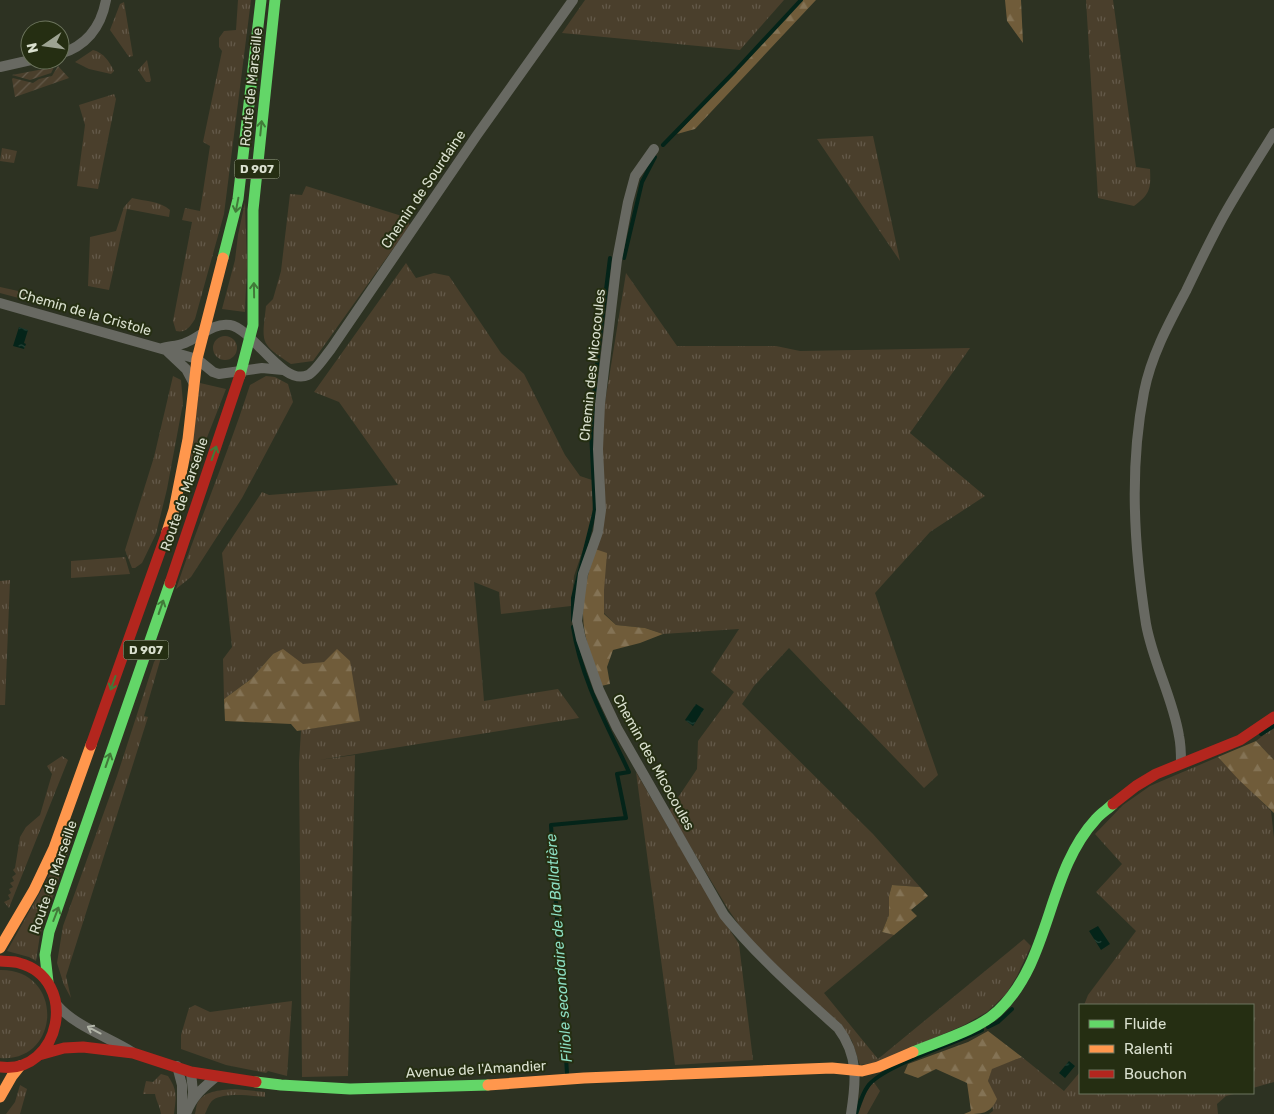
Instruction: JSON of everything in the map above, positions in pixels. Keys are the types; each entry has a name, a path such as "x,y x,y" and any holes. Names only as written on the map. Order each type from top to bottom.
{"main road":[{"name":"Route de Marseille","path":"0,948 34,890 54,848 157,563 174,510 180,486 197,359 238,199 261,0"},
{"name":"Route de Marseille","path":"48,982 45,961 47,938 251,339 254,298 253,210 275,0"},
{"name":"Avenue de l'Amandier","path":"39,1055 56,1050 83,1047 133,1052 191,1072 281,1085 350,1089 480,1086 584,1078 832,1068 862,1071 878,1067 896,1061 984,1022 999,1010 1021,982 1036,951 1067,864 1079,842 1096,818 1136,786 1156,774 1240,740 1274,717"},
{"path":"0,961 11,961 35,970 48,982 54,993 58,1014 55,1032 46,1048 39,1055 20,1066 0,1097"},
{"path":"0,1067 20,1066"}],"street":[{"path":"70,51 96,29 106,0"},
{"name":"Chemin de Sourdaine","path":"242,370 262,368 287,371 294,375 302,376 310,374 331,349 477,135 573,0"},
{"path":"0,67 20,62"},
{"path":"1181,763 1178,731 1154,656 1144,608 1134,506 1134,479 1144,391 1154,355 1164,334 1226,212 1274,133"},
{"name":"Chemin des Micocoules","path":"654,149 636,176 628,202 617,260 600,404 598,449 601,510 598,532 583,574 577,621 581,639 599,690 617,728 724,915 744,940 838,1028 845,1038 852,1053 855,1071 851,1114"},
{"name":"Chemin de la Cristole","path":"0,303 197,359"},
{"path":"162,348 184,344 203,332 216,327 230,325 236,327 251,339 269,358 287,371"},
{"path":"162,348 186,369 194,384"},
{"path":"197,359 213,372 219,374 242,370"},
{"name":"Avenue de l'Amandier","path":"57,1005 66,1016 133,1052"},
{"path":"177,1066 182,1085 182,1114"},
{"path":"191,1072 192,1100"},
{"path":"186,1114 192,1100 199,1091 217,1076"}],"green space":[{"path":"238,0 251,0 224,214 195,319 187,329 176,331 173,321 192,222 182,220 185,208 200,211 210,146 203,142 222,51 219,47 219,38 224,31 236,30"},
{"path":"585,0 784,0 740,50 562,33"},
{"path":"802,0 816,0 695,129 677,134"},
{"path":"1005,0 1021,0 1023,43 1007,21"},
{"path":"1086,0 1113,0 1136,167 1150,169 1150,186 1143,198 1134,206 1098,198"},
{"path":"124,2 133,56 129,57 110,30 120,4"},
{"path":"93,50 103,55 108,61 114,71 111,74 89,69 75,62"},
{"path":"147,60 150,82 146,82 138,70"},
{"path":"38,70 52,70 51,73 30,80 12,75"},
{"path":"56,70 62,70 69,78 15,97 13,78 33,83 39,79 52,76"},
{"path":"114,94 116,99 98,189 77,186 85,125 79,105"},
{"path":"873,136 900,261 817,139"},
{"path":"2,148 17,151 14,163 0,161"},
{"path":"306,186 405,217 410,225 313,361 291,364 268,346 265,341 264,328 266,306 273,299 281,271 290,194 302,195"},
{"path":"132,198 157,203 166,207 170,210 169,217 127,209 109,290 88,286 90,237 116,231 124,207"},
{"path":"245,202 247,264 245,312 222,309 235,260"},
{"path":"406,263 416,278 434,273 449,276 501,353 524,374 565,455 580,476 595,481 591,526 574,576 571,606 501,614 499,592 474,582 484,701 558,689 579,718 319,760 355,755 348,1076 302,1077 299,763 301,730 360,721 324,662 303,665 273,654 251,679 224,699 223,659 232,647 222,553 262,492 269,495 398,485 339,402 314,392"},
{"path":"626,273 677,346 776,346 800,351 970,348 910,433 985,496 930,532 875,593 938,775 924,788 789,648 754,686 742,704 873,834 920,887 892,885 889,896 889,915 882,932 894,935 824,993 878,1059 1024,939 1031,946 1006,994 987,1012 964,1025 879,1062 860,1065 852,1041 841,1024 807,996 748,938 728,909 669,811 697,769 698,741 734,692 711,672 739,629 663,634 645,628 616,625 604,613 604,590 595,549 601,427"},
{"path":"0,287 50,298 49,303 45,305 0,293"},
{"path":"225,336 230,337 236,343 236,353 230,359 225,360 220,359 214,353 213,348 214,343 220,337"},
{"path":"173,376 181,380 183,403 167,489 156,534 142,563 132,568 125,550 154,457"},
{"path":"266,376 275,377 288,384 293,402 242,498 191,577 176,589 250,385"},
{"path":"200,383 226,389 197,463 190,461"},
{"path":"595,549 607,553 604,614 616,625 645,628 663,634 640,643 613,650 607,667 610,684 601,686 583,623 585,589"},
{"path":"125,557 130,574 71,578 71,561"},
{"path":"10,580 5,705 0,705 0,581"},
{"path":"164,647 144,716 148,717 66,976 71,998 64,985 57,963 63,926 117,776 154,662"},
{"path":"283,649 303,664 324,662 337,649 350,661 360,721 297,731 291,724 225,721 224,699 251,679 273,654"},
{"path":"1274,727 1274,760 1256,741"},
{"path":"1256,741 1274,760 1274,813 1218,757"},
{"path":"62,756 68,760 9,908 4,902 10,899 8,895 11,893 9,889 13,887 10,883 14,881 12,877 16,874 13,870 15,868 20,837 26,827 40,815 52,774 47,766"},
{"path":"1218,757 1271,811 1274,838 1274,1082 1254,1088 1254,1004 1084,1004 1088,995 1136,931 1096,892 1122,864 1095,834 1123,805 1150,786"},
{"path":"636,772 714,906 739,944 753,1060 675,1065"},
{"path":"72,820 78,822 40,935 36,961 7,951 47,880"},
{"path":"892,885 920,887 928,896 911,910 917,916 894,935 882,932 889,915 889,896"},
{"path":"0,970 21,974 36,984 45,999 47,1016 44,1032 35,1046 20,1056 0,1058"},
{"path":"292,1001 287,1076 268,1071 266,1073 226,1065 181,1049 181,1035 189,1008 195,1005 210,1012"},
{"path":"988,1031 1022,1057 992,1069 988,1081 997,1099 992,1108 985,1112 964,1114 971,1111 967,1083 936,1069 918,1078 904,1073 908,1064 968,1042"},
{"path":"1022,1057 1064,1091 1079,1073 1079,1094 1234,1094 1226,1096 1217,1104 1218,1114 989,1114 993,1111 988,1081 992,1068"},
{"path":"161,1074 168,1076 175,1090 174,1114 161,1114 155,1094 143,1094 146,1081 153,1082"},
{"path":"873,1081 880,1091 867,1114 858,1114 866,1093"},
{"path":"20,1085 27,1089 20,1114 6,1114 15,1102"},
{"path":"235,1089 265,1092 265,1097 224,1096 213,1100 205,1114 195,1114 197,1103 205,1095 215,1091"}],"water":[{"path":"19,327 28,330 24,349 13,346"},
{"path":"696,704 704,709 693,726 685,720"},
{"path":"1098,926 1110,944 1101,950 1089,931"},
{"path":"1069,1061 1075,1066 1065,1078 1059,1073"}],"waterway":[{"name":"Filiole secondaire de la Ballatière","path":"663,145 801,0"},
{"name":"Filiole secondaire de la Ballatière","path":"624,258 642,182 655,157"},
{"name":"Filiole secondaire de la Ballatière","path":"573,620 573,598 595,510 591,431 598,353 610,258"},
{"name":"Filiole secondaire de la Ballatière","path":"567,1073 551,825 626,818 617,774 629,772 588,683 573,627"},
{"path":"1261,734 1274,726"},
{"path":"988,1027 998,1022 1012,1009"},
{"path":"856,1114 866,1089 876,1078 921,1055 982,1030"}],"traffic: fast":[{"path":"223,258 238,199 261,0"},
{"path":"240,375 253,325 253,210 275,0"},
{"path":"48,982 45,955 49,932 170,583"},
{"path":"913,1052 958,1034 990,1018 1016,990 1040,942 1067,865 1080,841 1098,817 1113,804"},
{"path":"256,1082 350,1089 488,1085"}],"traffic: slow":[{"path":"167,532 174,510 188,439 197,359 223,258"},
{"path":"0,948 34,890 54,848 91,745"},
{"path":"488,1085 584,1078 832,1068 862,1071 878,1067 913,1052"},
{"path":"0,1097 20,1066"}],"traffic: jam":[{"path":"170,583 240,375"},
{"path":"91,745 167,532"},
{"path":"1113,804 1136,786 1156,774 1240,740 1274,717"},
{"path":"0,961 17,962 38,972 50,987 56,1005 55,1024 49,1042 37,1056 21,1065 0,1067"},
{"path":"39,1055 64,1048 83,1047 133,1053 191,1072 256,1082"}]}
